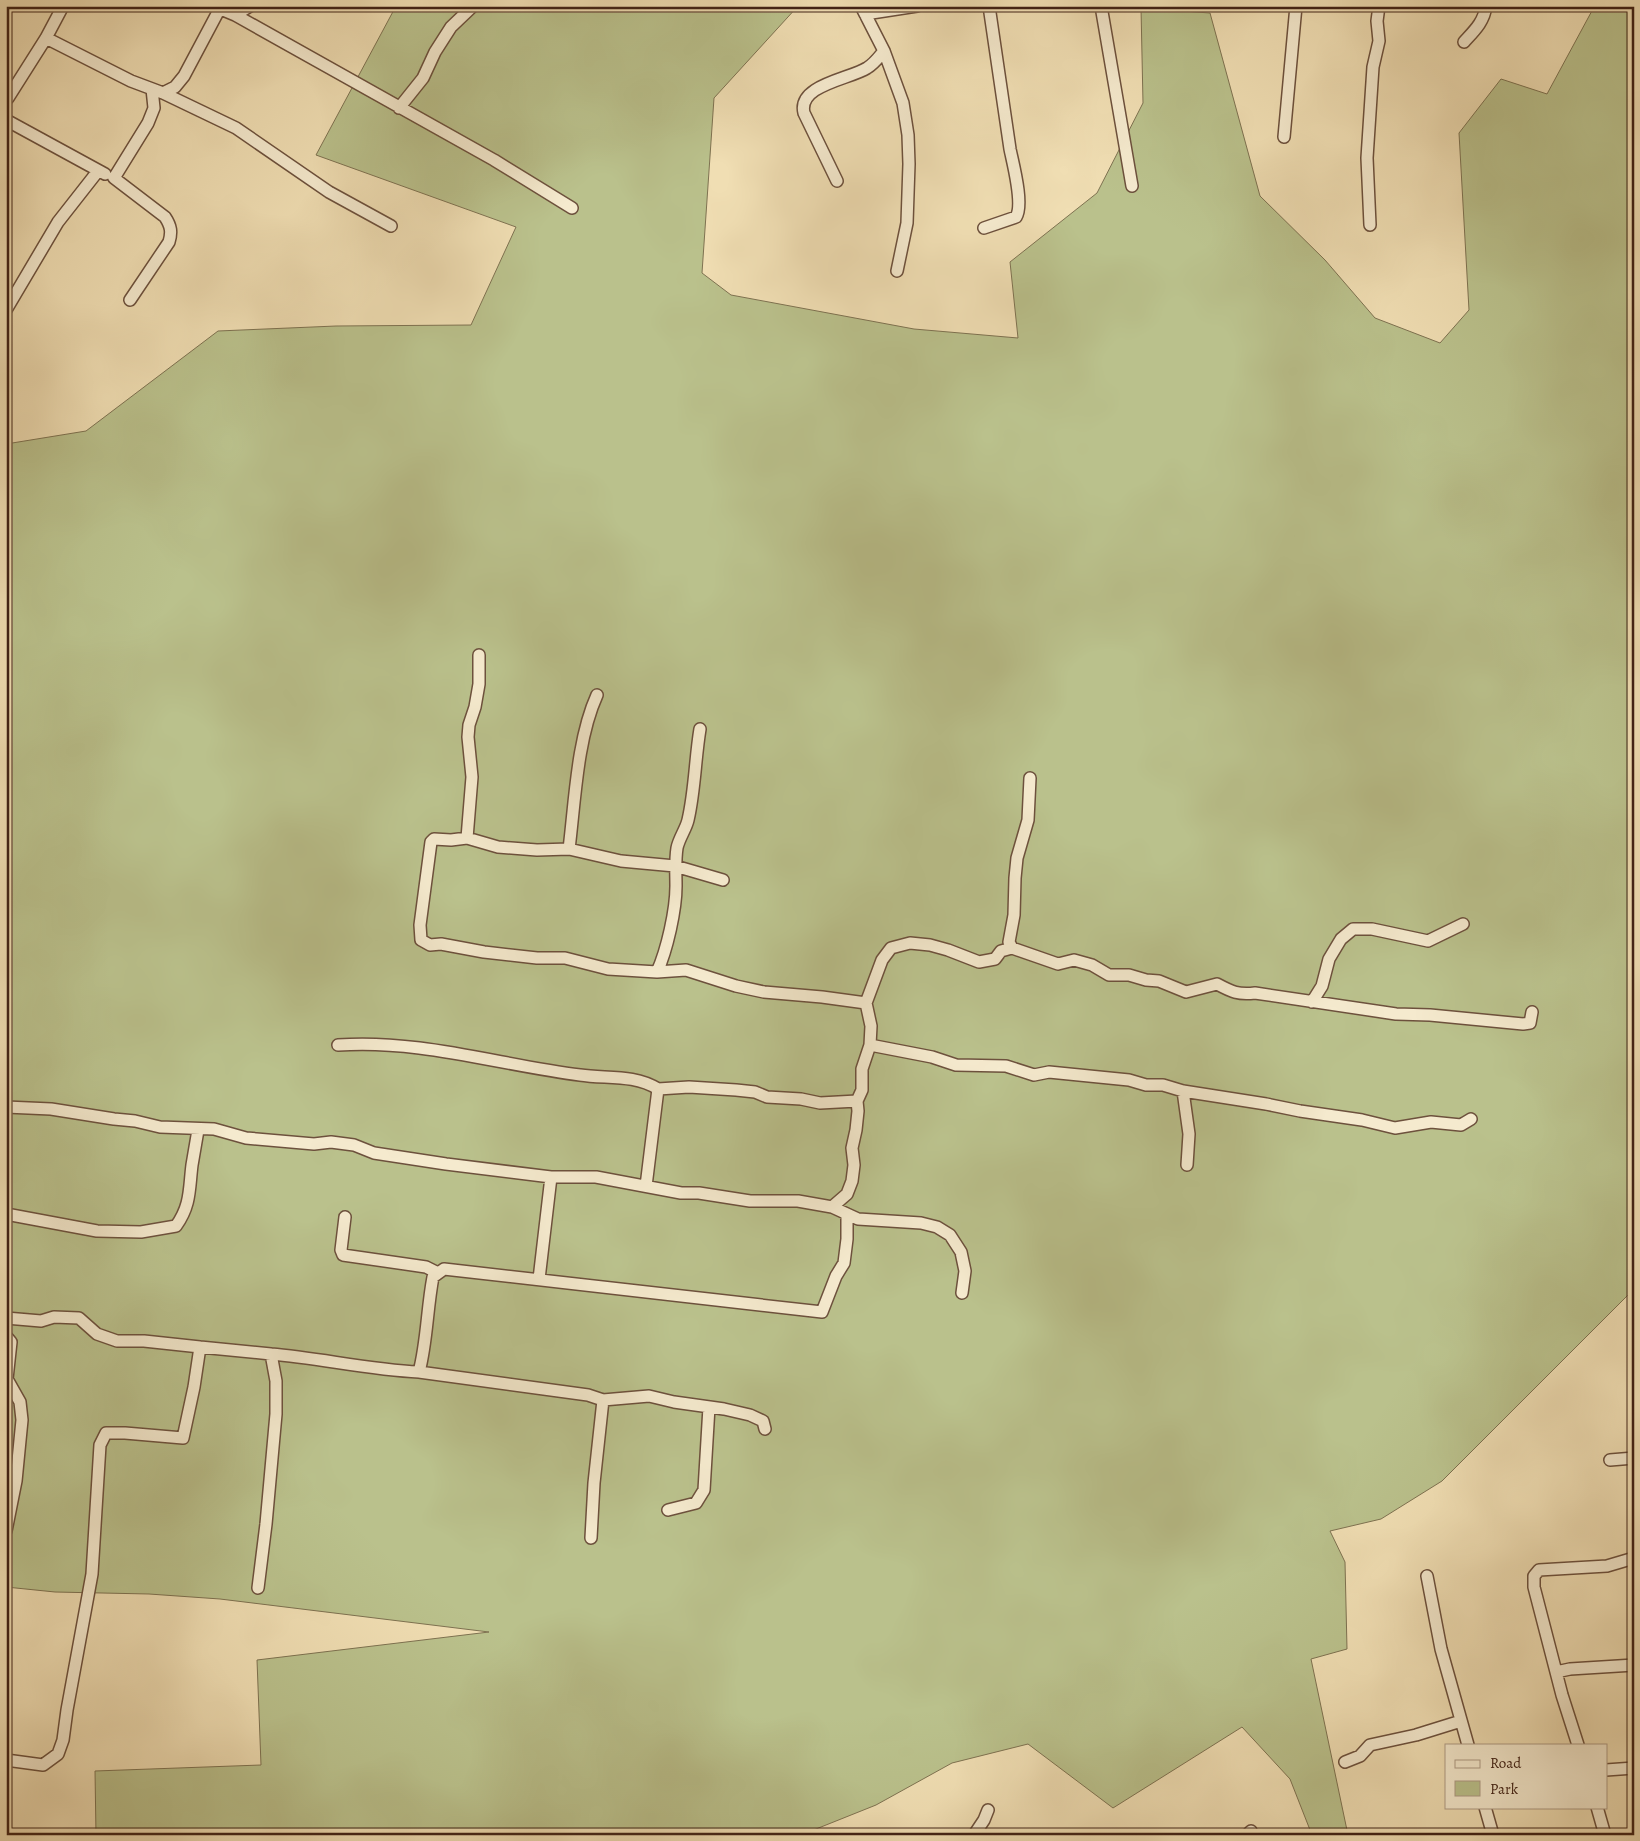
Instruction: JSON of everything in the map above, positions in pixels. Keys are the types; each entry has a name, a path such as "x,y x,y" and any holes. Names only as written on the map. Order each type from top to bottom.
{"street":[{"path":"7,99 46,38 63,6"},
{"path":"235,15 250,6"},
{"path":"399,108 423,78 435,52 451,27 473,6"},
{"path":"897,271 907,224 908,135 903,102 884,51 863,10 917,6"},
{"path":"984,228 1016,216 1019,207 1014,163 1010,149 989,6"},
{"path":"1101,6 1132,186"},
{"path":"1284,137 1296,6"},
{"path":"1370,225 1368,158 1373,67 1379,41 1377,21 1379,6"},
{"path":"1464,42 1478,27 1485,14 1486,6"},
{"path":"157,91 175,87 184,76 218,12 223,10 339,72 399,108 494,160 572,208"},
{"path":"46,38 131,81 157,91 248,135 330,192 391,226"},
{"path":"837,181 804,113 804,104 807,98 819,87 866,69 884,51"},
{"path":"114,178 148,123 154,108 157,91"},
{"path":"6,120 114,178 170,224 172,234 169,242 130,300"},
{"path":"6,310 58,222 98,171"},
{"path":"467,838 472,777 468,737 479,684 479,655"},
{"path":"570,849 581,757 589,712 596,695"},
{"path":"657,972 664,958 670,927 676,888 675,866 678,846 688,821 694,787 696,752 700,729"},
{"path":"1012,948 1009,942 1014,914 1015,878 1028,820 1030,778"},
{"path":"723,880 675,866 621,861 570,849 537,850 498,847 467,838 451,840 434,839 431,842 420,925 421,940 430,945 441,944 484,952 538,958 565,958 608,969 657,972 686,970 736,986 764,992 866,1003"},
{"path":"1312,1002 1322,986 1329,959 1341,939 1353,930 1372,929 1428,941 1463,924"},
{"path":"832,1207 847,1194 852,1181 854,1165 852,1148 856,1130 857,1101 862,1090 862,1069 870,1045 871,1026 866,1003 882,960 892,948 910,942 948,950 980,962 995,959 1001,951 1012,948 1058,964 1074,960 1092,965 1109,975 1129,975 1146,980 1159,981 1186,992 1217,984 1231,992 1242,995 1255,993 1396,1014 1523,1024 1530,1022 1532,1012"},
{"path":"338,1045 355,1044 412,1048 581,1076 625,1078 650,1084 658,1089 688,1087 736,1090 755,1092 767,1097 801,1099 820,1103 857,1101"},
{"path":"870,1045 932,1057 956,1066 1006,1066 1034,1075 1049,1072 1130,1080 1146,1085 1163,1085 1182,1091 1362,1120 1395,1128 1431,1122 1461,1125 1470,1119"},
{"path":"646,1186 658,1089"},
{"path":"1182,1091 1189,1134 1188,1165"},
{"path":"6,1107 51,1109 135,1121 160,1127 198,1130 214,1129 246,1138 314,1144 331,1142 354,1145 374,1154 551,1177 596,1177 681,1193 699,1193 750,1201 798,1201 832,1207 858,1219 921,1223 936,1227 950,1235 961,1252 964,1271 962,1293"},
{"path":"6,1214 97,1231 141,1232 176,1226 184,1214 189,1197 198,1130"},
{"path":"539,1279 551,1177"},
{"path":"419,1372 433,1277 444,1269 822,1312 836,1276 844,1263 847,1239 847,1214"},
{"path":"345,1216 341,1250 344,1256 426,1267 438,1273"},
{"path":"6,1318 40,1321 54,1316 79,1318 97,1334 117,1341 144,1341 304,1357 378,1370 419,1372 588,1395 603,1400 649,1396 750,1415 763,1421 765,1429"},
{"path":"6,1336 11,1342 7,1379 20,1402 22,1420 16,1481 6,1532"},
{"path":"6,1760 43,1765 58,1754 63,1740 66,1710 92,1574 100,1445 106,1433 183,1438 200,1348"},
{"path":"258,1588 276,1414 276,1381 270,1354"},
{"path":"591,1538 594,1483 603,1400"},
{"path":"668,1510 696,1503 704,1490 709,1407"},
{"path":"1610,1460 1634,1458"},
{"path":"1578,1744 1556,1672 1534,1587 1534,1576 1539,1570 1607,1566 1634,1558"},
{"path":"1427,1576 1442,1649 1468,1744"},
{"path":"1556,1672 1570,1669 1634,1664"},
{"path":"1345,1762 1360,1756 1370,1745 1416,1735 1461,1721"},
{"path":"1608,1770 1634,1768"},
{"path":"1485,1808 1493,1835"},
{"path":"1597,1808 1605,1835"},
{"path":"974,1835 988,1810"}],"green space":[{"path":"396,6 798,6 714,98 702,273 731,295 914,329 1018,338 1010,262 1097,193 1143,103 1141,8 1210,13 1260,196 1325,260 1375,318 1440,343 1469,310 1459,133 1501,79 1547,94 1594,7 1634,10 1634,1289 1442,1481 1381,1519 1330,1531 1345,1562 1347,1649 1311,1659 1348,1835 1312,1835 1290,1779 1242,1727 1113,1808 1028,1744 952,1763 876,1805 801,1835 96,1835 95,1771 261,1765 257,1660 489,1632 220,1599 149,1594 55,1592 6,1587 6,444 86,431 218,331 336,326 471,325 516,227 316,155"}]}
